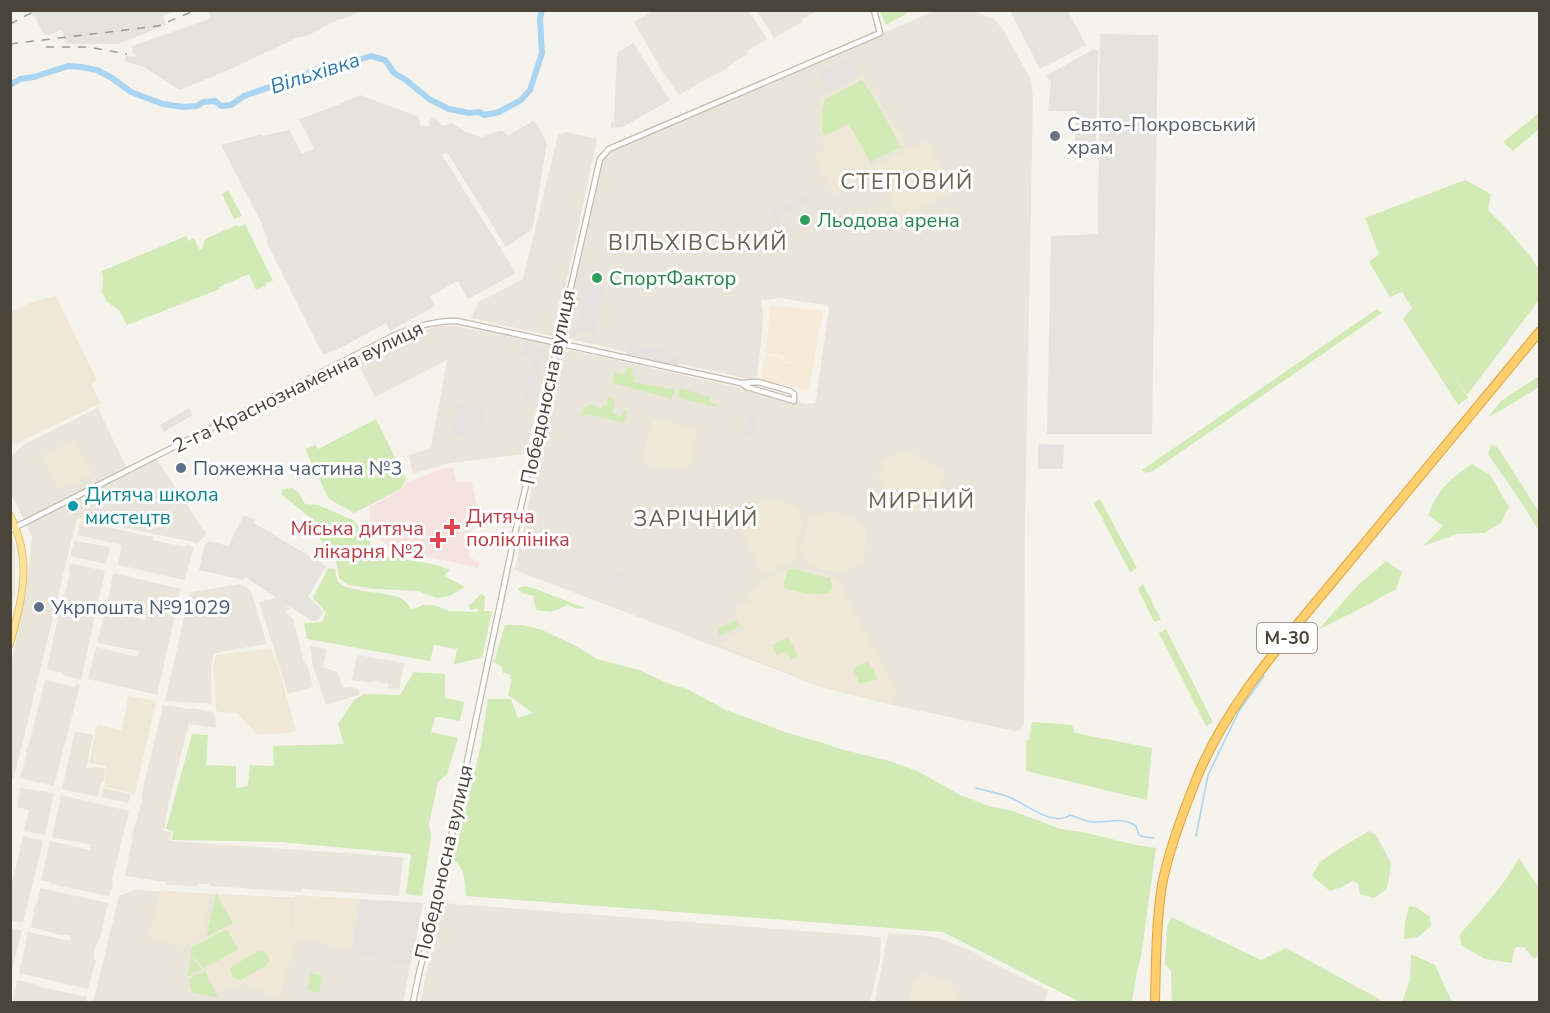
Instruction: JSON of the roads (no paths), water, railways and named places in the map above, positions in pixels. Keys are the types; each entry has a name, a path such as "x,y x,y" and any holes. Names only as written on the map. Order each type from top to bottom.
{"highway":[{"name":"М-30","path":"1155,1002 1162,883 1174,840 1194,784 1221,729 1242,695 1271,658 1539,331"}],"main road":[{"path":"10,515 13,528 21,543 23,562 23,592 10,644"}],"street":[{"name":"Победоносна вулиця","path":"413,1002 438,900 557,343 600,159 609,149 880,33 874,10"},
{"name":"2-га Краснознаменна вулиця","path":"13,528 409,329 436,321 458,321 741,383 758,382 790,391 794,394 795,401 747,387 741,383"}],"waterway":[{"name":"Вільхівка","path":"10,85 20,79 68,66 81,67 97,70 131,92 163,104 184,107 215,101 221,106 231,105 244,96 316,69 327,70 371,56 385,60 394,73 429,99 449,109 469,113 479,112 485,115 499,112 521,100 530,90 542,53 540,19 542,10"},
{"path":"1196,836 1208,775 1239,711 1264,676"},
{"path":"976,788 1009,797 1047,817 1056,819 1070,815 1090,822 1125,821 1136,826 1139,835 1154,838"}],"railway":[{"path":"10,24 37,10"},
{"path":"10,44 158,26 196,10"},
{"path":"46,47 88,47 127,54"}],"place":[{"name":"Свято-Покровський храм","path":"1055,136"},
{"name":"Льодова арена","path":"805,220"},
{"name":"СпортФактор","path":"597,278"},
{"name":"Пожежна частина №3","path":"181,468"},
{"name":"Дитяча школа мистецтв","path":"73,506"},
{"name":"Дитяча поліклініка","path":"452,527"},
{"name":"Міська дитяча лікарня №2","path":"438,540"},
{"name":"Укрпошта №91029","path":"39,607"}],"district":[{"name":"СТЕПОВИЙ","path":"907,182"},
{"name":"ВІЛЬХІВСЬКИЙ","path":"698,243"},
{"name":"МИРНИЙ","path":"922,501"},
{"name":"ЗАРІЧНИЙ","path":"696,519"}]}
